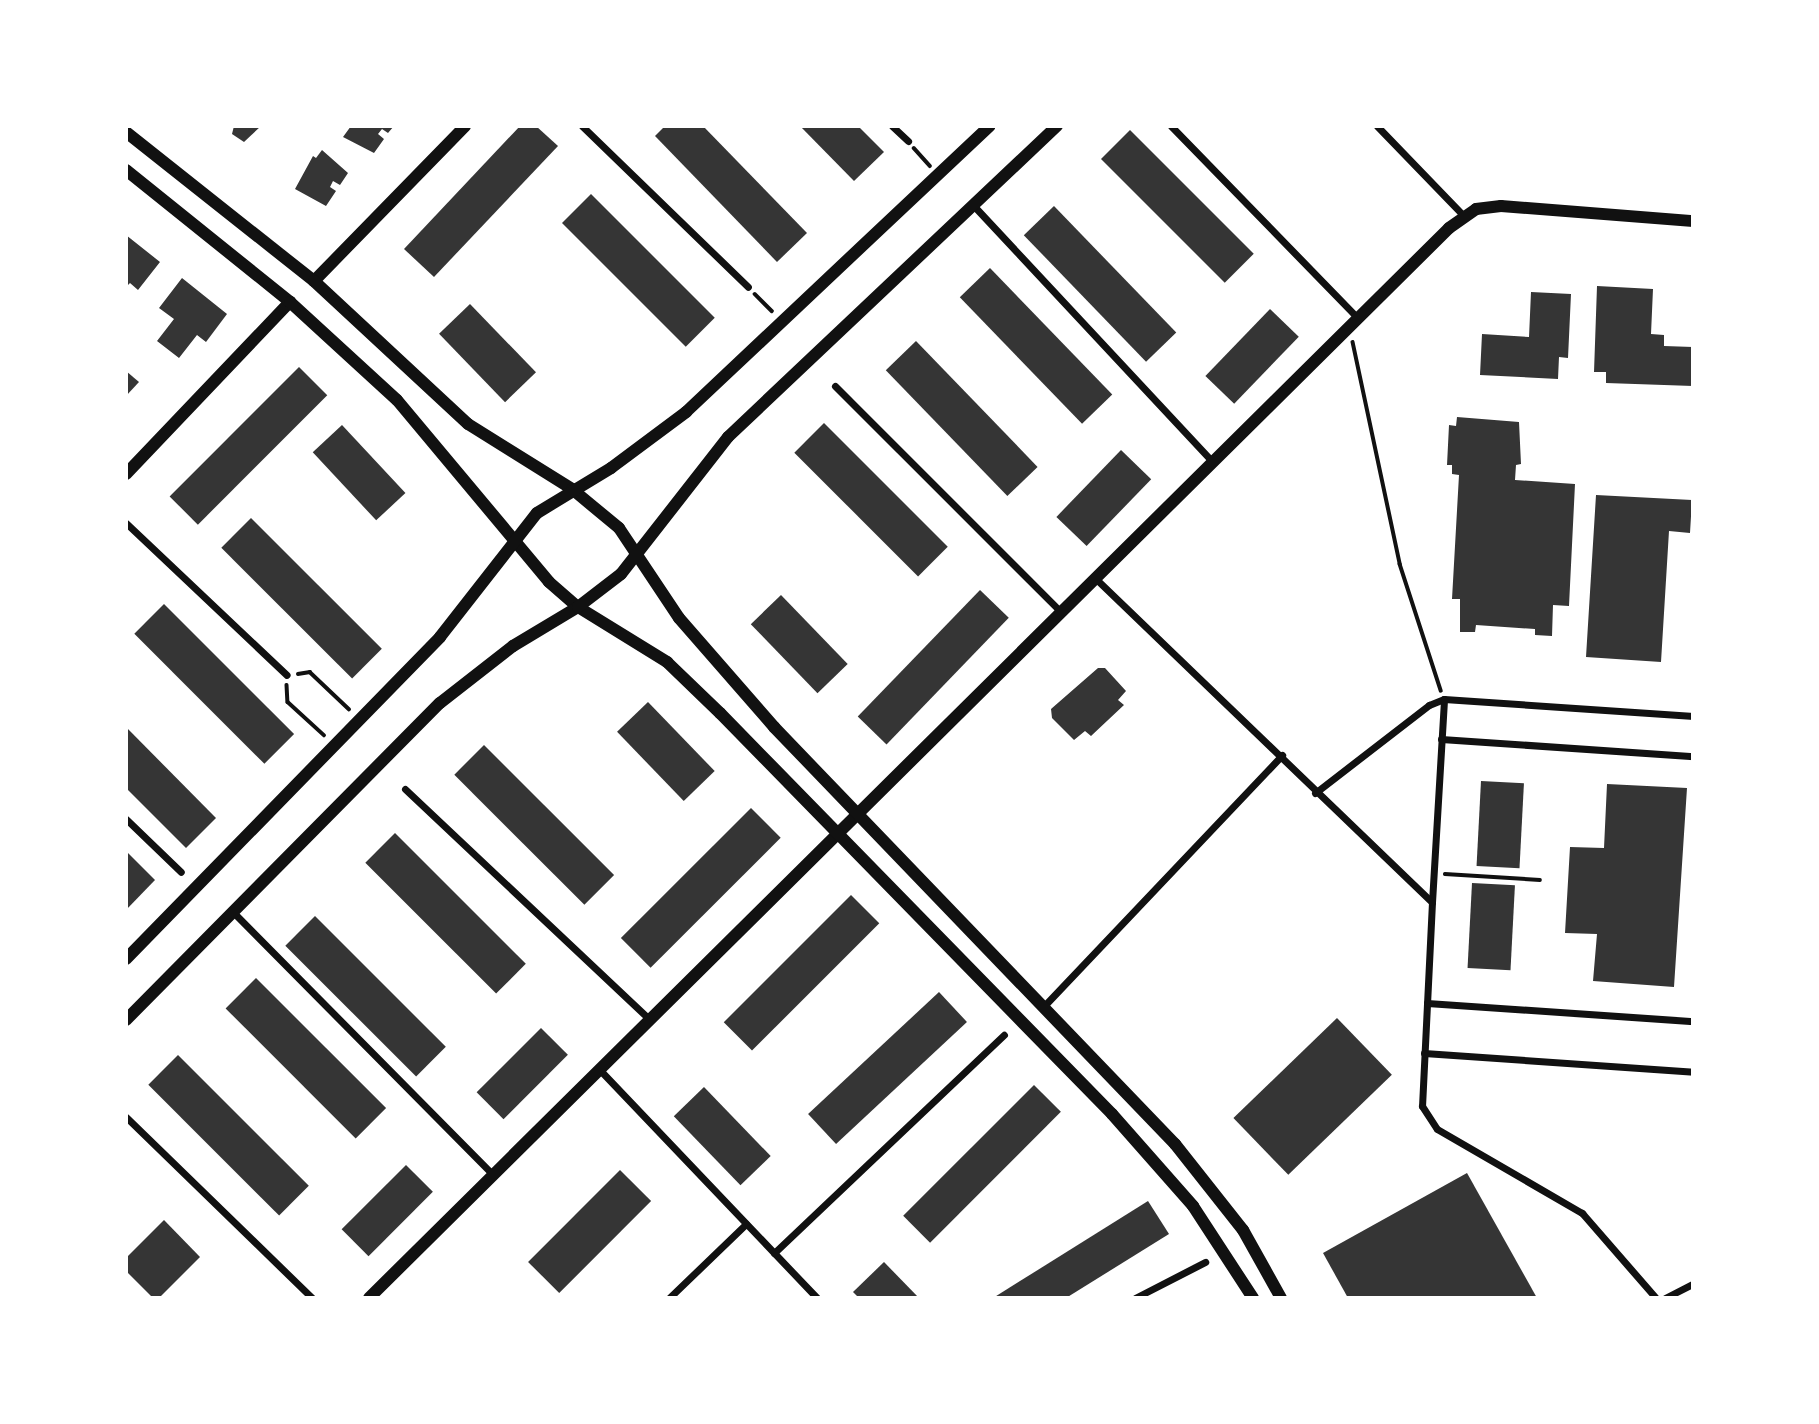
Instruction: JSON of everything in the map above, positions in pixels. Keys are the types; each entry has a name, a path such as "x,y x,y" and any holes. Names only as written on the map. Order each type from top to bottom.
{"main road":[{"path":"314,281 465,126"},
{"path":"126,959 440,637 537,513 664,430 989,126"},
{"path":"126,1020 440,703 513,646 578,607 621,574 728,437 1057,126"},
{"path":"126,132 314,281 441,403 497,444 572,489 620,528 699,642 856,811 1175,1144 1243,1230 1282,1298"},
{"path":"126,170 290,302 426,430 514,544 578,607 667,662 1112,1114 1193,1206 1253,1298"},
{"path":"369,1298 834,832 1354,321 1465,217 1476,209 1501,206 1693,221"},
{"path":"126,474 290,302"}],"street":[{"path":"582,126 748,287"},
{"path":"892,126 908,141"},
{"path":"1171,126 1354,321"},
{"path":"1377,126 1465,217"},
{"path":"972,204 1212,461"},
{"path":"835,386 1060,611"},
{"path":"126,523 287,675"},
{"path":"1094,578 1282,755 1315,793 1432,902"},
{"path":"1315,793 1429,705 1444,699 1693,716"},
{"path":"1444,699 1422,1106 1437,1129 1581,1213 1656,1298"},
{"path":"1441,739 1693,756"},
{"path":"1044,1006 1282,755"},
{"path":"405,789 648,1018"},
{"path":"126,819 181,872"},
{"path":"234,913 492,1174"},
{"path":"1427,1003 1693,1021"},
{"path":"774,1253 1004,1035"},
{"path":"1424,1052 1693,1072"},
{"path":"598,1068 817,1298"},
{"path":"126,1117 312,1298"},
{"path":"669,1298 746,1224"},
{"path":"1135,1298 1205,1262"},
{"path":"1665,1298 1693,1284"}],"path":[{"path":"908,141 937,175"},
{"path":"748,287 781,320"},
{"path":"1354,321 1400,564 1444,699"},
{"path":"336,745 288,702 287,675 310,672 360,720"},
{"path":"1434,873 1540,880"}],"building":[{"path":"234,126 261,126 244,142 232,134"},
{"path":"351,126 394,126 388,133 382,129 378,134 384,139 374,153 343,137"},
{"path":"520,126 536,126 558,146 434,277 404,249"},
{"path":"665,126 703,126 807,233 777,262 655,136"},
{"path":"800,126 858,126 884,152 854,181"},
{"path":"1130,130 1254,254 1225,283 1101,159"},
{"path":"322,150 348,173 340,185 333,181 330,187 336,191 326,206 295,189 313,156 316,158"},
{"path":"591,194 715,318 686,347 562,223"},
{"path":"1054,206 1176,333 1146,362 1024,235"},
{"path":"126,235 160,262 138,290 130,283 126,287"},
{"path":"990,268 1112,395 1082,424 960,297"},
{"path":"182,278 227,314 206,342 197,335 179,358 157,341 174,319 159,308"},
{"path":"1597,286 1653,289 1651,334 1664,335 1664,346 1693,347 1693,386 1606,383 1606,372 1594,372"},
{"path":"1531,292 1571,294 1568,358 1559,357 1558,379 1480,375 1482,334 1529,337"},
{"path":"470,304 536,372 505,402 439,334"},
{"path":"1270,309 1299,337 1234,404 1205,376"},
{"path":"916,341 1038,467 1007,496 886,370"},
{"path":"299,367 327,395 198,525 170,496"},
{"path":"126,371 139,382 126,396"},
{"path":"1457,417 1519,422 1521,464 1516,465 1515,480 1575,484 1569,606 1553,605 1552,636 1535,635 1535,629 1476,625 1475,632 1460,632 1460,599 1452,599 1459,475 1452,474 1452,465 1447,465 1449,425 1456,426"},
{"path":"824,423 948,547 918,576 794,453"},
{"path":"342,425 405,493 376,520 313,452"},
{"path":"1121,450 1151,479 1087,546 1056,517"},
{"path":"1596,495 1692,500 1690,533 1669,531 1661,662 1586,657"},
{"path":"251,518 382,649 352,679 221,548"},
{"path":"980,590 1009,618 887,744 858,717"},
{"path":"781,595 848,664 817,693 751,624"},
{"path":"164,604 294,734 264,764 134,634"},
{"path":"1098,668 1105,668 1126,691 1118,700 1124,705 1091,736 1085,731 1074,740 1052,718 1051,709"},
{"path":"648,702 715,771 684,801 617,732"},
{"path":"126,727 216,818 186,848 126,788"},
{"path":"484,745 614,875 584,905 454,775"},
{"path":"1481,781 1524,783 1519,868 1477,866"},
{"path":"1607,784 1687,788 1674,987 1593,981 1597,934 1565,933 1570,847 1604,848"},
{"path":"751,808 781,838 651,968 621,938"},
{"path":"395,833 526,964 496,994 365,863"},
{"path":"126,851 155,880 126,910"},
{"path":"1472,883 1515,885 1510,970 1468,968"},
{"path":"851,895 879,923 752,1051 724,1022"},
{"path":"315,916 446,1047 416,1077 285,946"},
{"path":"256,978 386,1108 356,1139 226,1008"},
{"path":"939,992 967,1022 836,1144 808,1114"},
{"path":"1337,1018 1392,1075 1288,1175 1233,1118"},
{"path":"541,1028 568,1055 504,1119 477,1092"},
{"path":"178,1055 309,1186 279,1216 148,1085"},
{"path":"1034,1085 1061,1112 930,1243 903,1216"},
{"path":"704,1087 771,1156 740,1185 674,1116"},
{"path":"406,1165 433,1192 369,1256 342,1229"},
{"path":"620,1170 651,1201 559,1293 528,1262"},
{"path":"1467,1173 1537,1298 1348,1298 1323,1253"},
{"path":"1148,1201 1169,1234 1066,1298 993,1298"},
{"path":"164,1220 200,1257 159,1298 153,1298 126,1271 126,1258"},
{"path":"884,1262 919,1298 859,1298 853,1292"}]}
